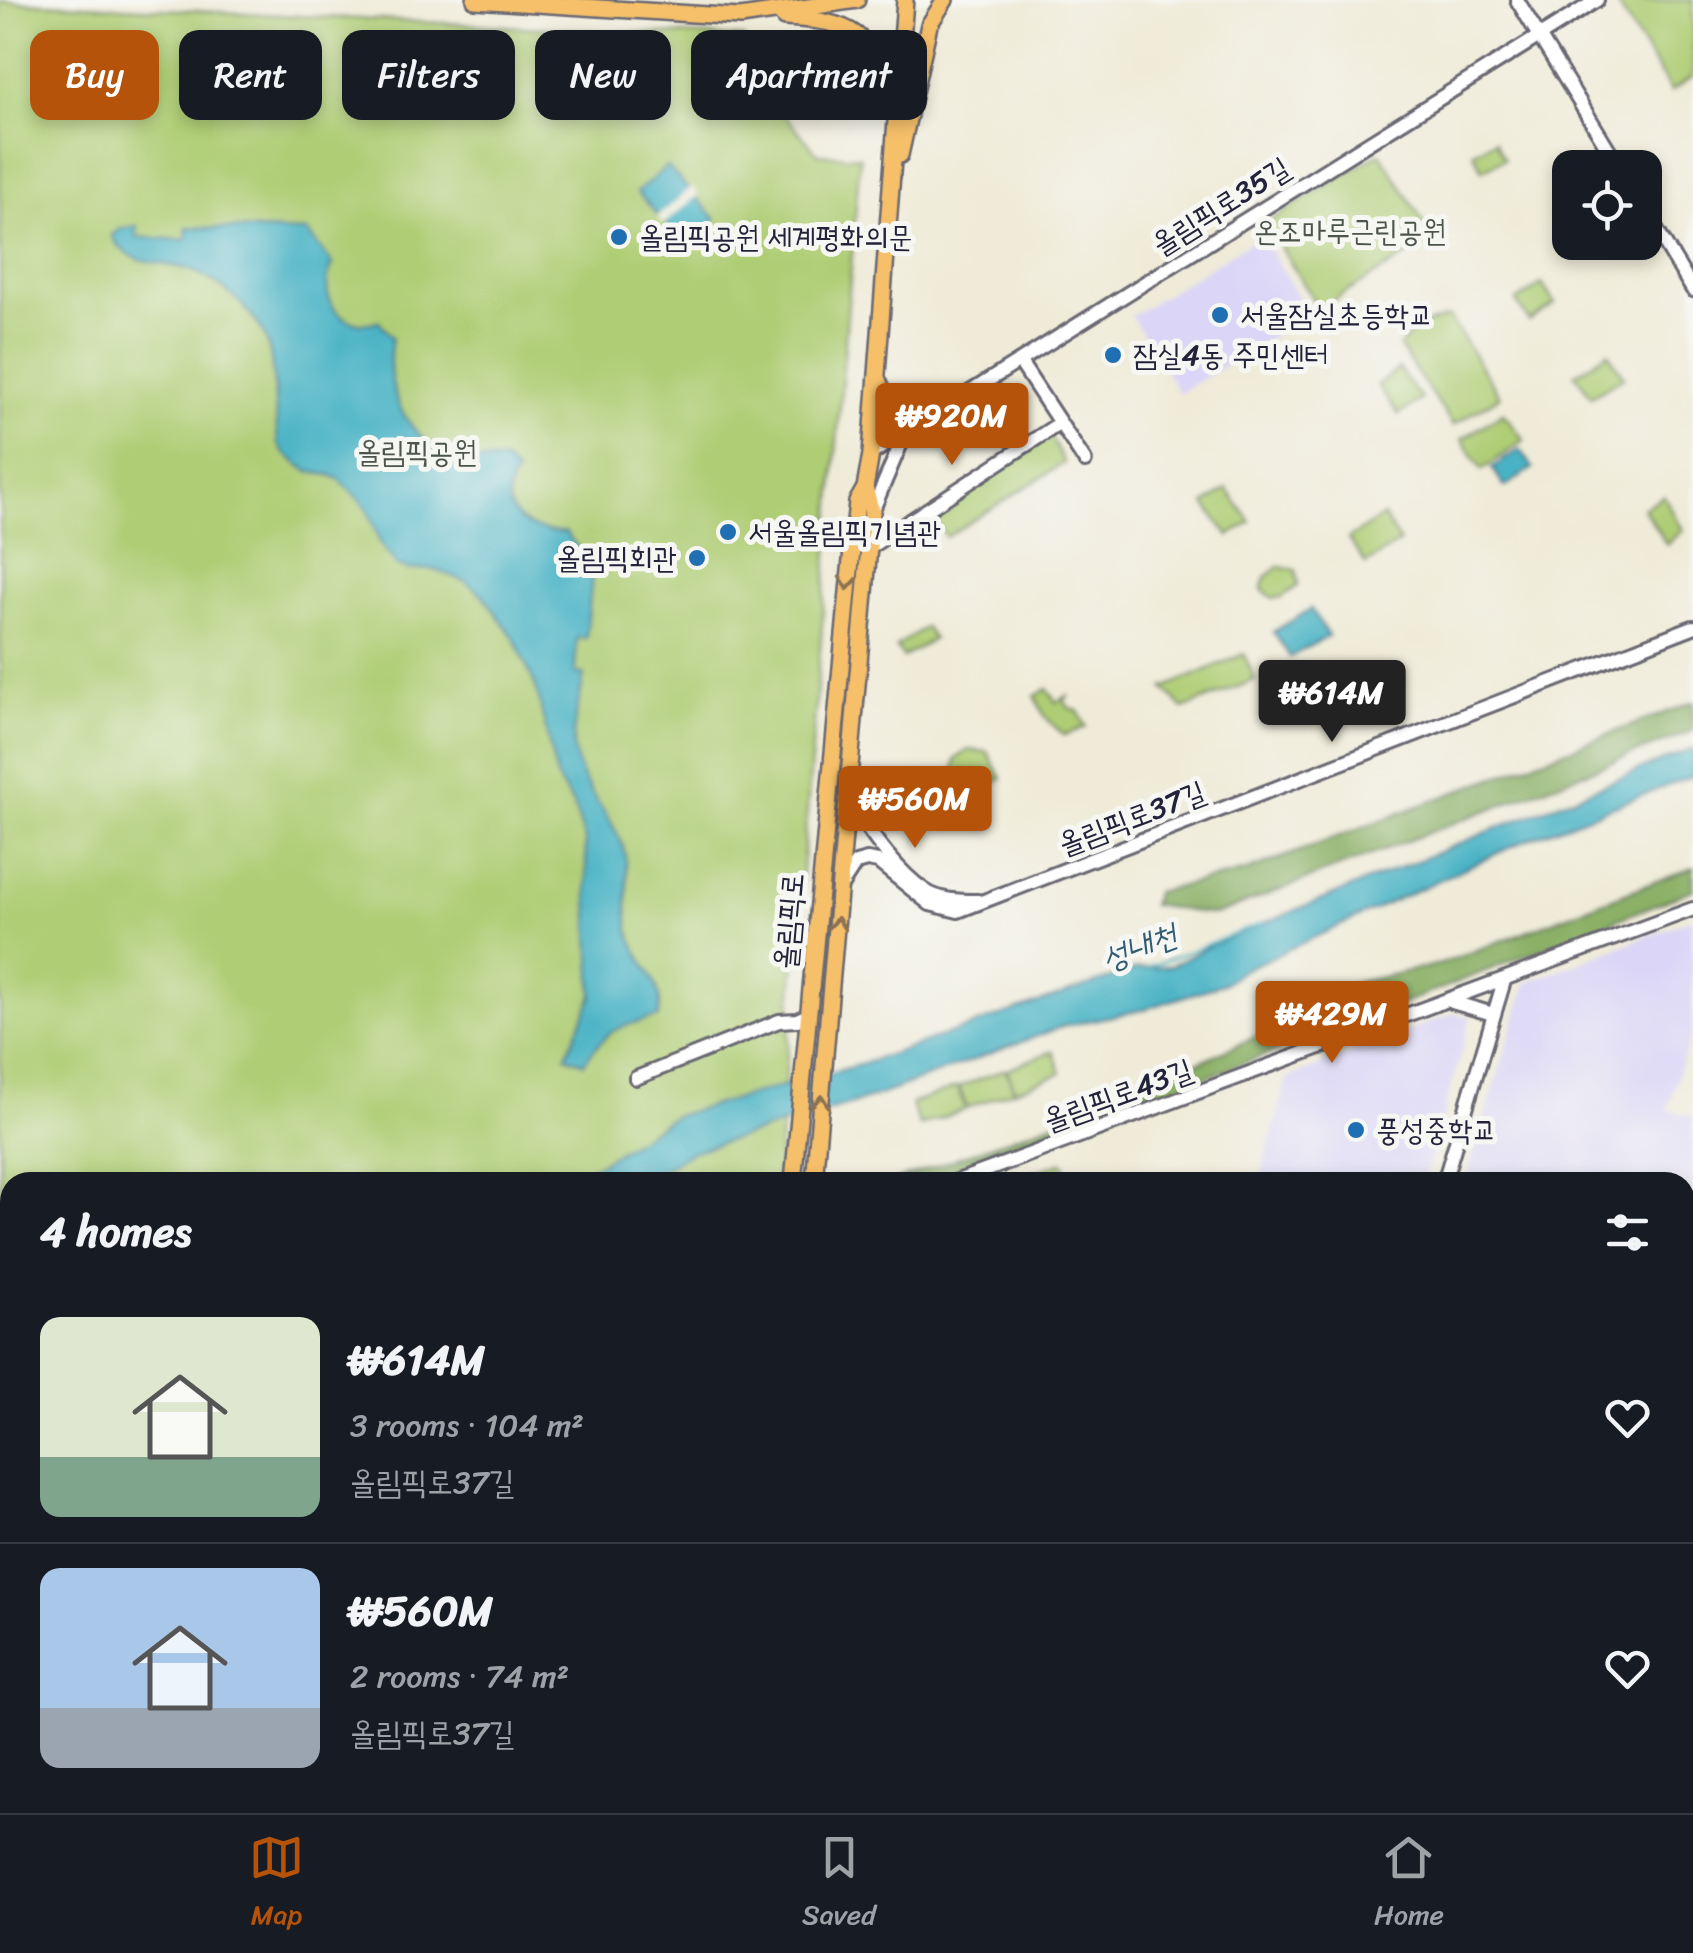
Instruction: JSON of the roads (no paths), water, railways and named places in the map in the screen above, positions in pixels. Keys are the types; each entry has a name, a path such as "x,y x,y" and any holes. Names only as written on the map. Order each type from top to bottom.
{"main road":[{"path":"476,0 816,19 848,30"},
{"path":"740,17 856,0"},
{"path":"891,0 904,0"},
{"name":"올림픽로","path":"901,30 904,0"},
{"path":"890,198 929,25 945,0"},
{"name":"올림픽로","path":"794,1172 857,502 865,488 871,454 894,120"},
{"path":"876,377 889,404 899,413 915,420 936,415"},
{"name":"올림픽로","path":"815,1172 872,512 865,488"}],"street":[{"path":"1517,0 1609,150"},
{"name":"올림픽로35길","path":"871,454 1597,0"},
{"path":"1662,239 1693,290"},
{"path":"1020,362 1085,461"},
{"path":"867,549 1060,422"},
{"path":"872,512 906,434"},
{"name":"올림픽로37길","path":"847,798 870,834 925,891 953,901 986,901 1693,627"},
{"path":"841,886 856,863 868,860 878,862 930,904 958,911 986,901"},
{"name":"올림픽로43길","path":"983,1172 1693,909"},
{"path":"1447,1172 1504,981"},
{"path":"1449,1002 1493,1014"},
{"path":"636,1078 779,1021 808,1019"}],"water":[{"path":"667,166 716,219 687,248 637,192"},
{"path":"137,226 137,237 186,240 187,227 307,232 333,264 327,289 335,310 354,322 379,321 392,338 393,388 414,429 431,445 452,455 476,461 503,460 516,473 508,498 518,518 539,529 565,532 593,566 586,638 577,638 575,673 584,674 574,751 586,783 622,845 630,932 655,984 660,1005 658,1017 615,1030 584,1063 566,1056 593,996 585,840 574,806 557,779 536,687 514,638 483,595 465,581 432,569 397,566 381,545 367,508 339,479 309,472 283,452 278,443 268,344 258,324 241,304 209,279 125,252 112,235"},
{"path":"1520,449 1533,468 1505,487 1492,468"},
{"path":"1311,609 1328,636 1290,657 1273,632"},
{"name":"성내천","path":"1693,748 1693,776 1526,840 1241,971 1223,984 1142,1010 1064,1026 872,1098 691,1152 658,1172 586,1172 674,1116 862,1064 1136,969 1170,966 1213,944"}],"waterway":[{"name":"성내천","path":"1149,967 1263,923"}],"place":[{"name":"올림픽공원 세계평화의문","path":"619,237"},
{"name":"서울잠실초등학교","path":"1220,315"},
{"name":"잠실4동 주민센터","path":"1113,355"},
{"name":"서울올림픽기념관","path":"728,532"},
{"name":"올림픽회관","path":"697,558"},
{"name":"풍성중학교","path":"1356,1130"}],"park label":[{"name":"온조마루근린공원","path":"1350,231"},
{"name":"올림픽공원","path":"417,452"}]}
